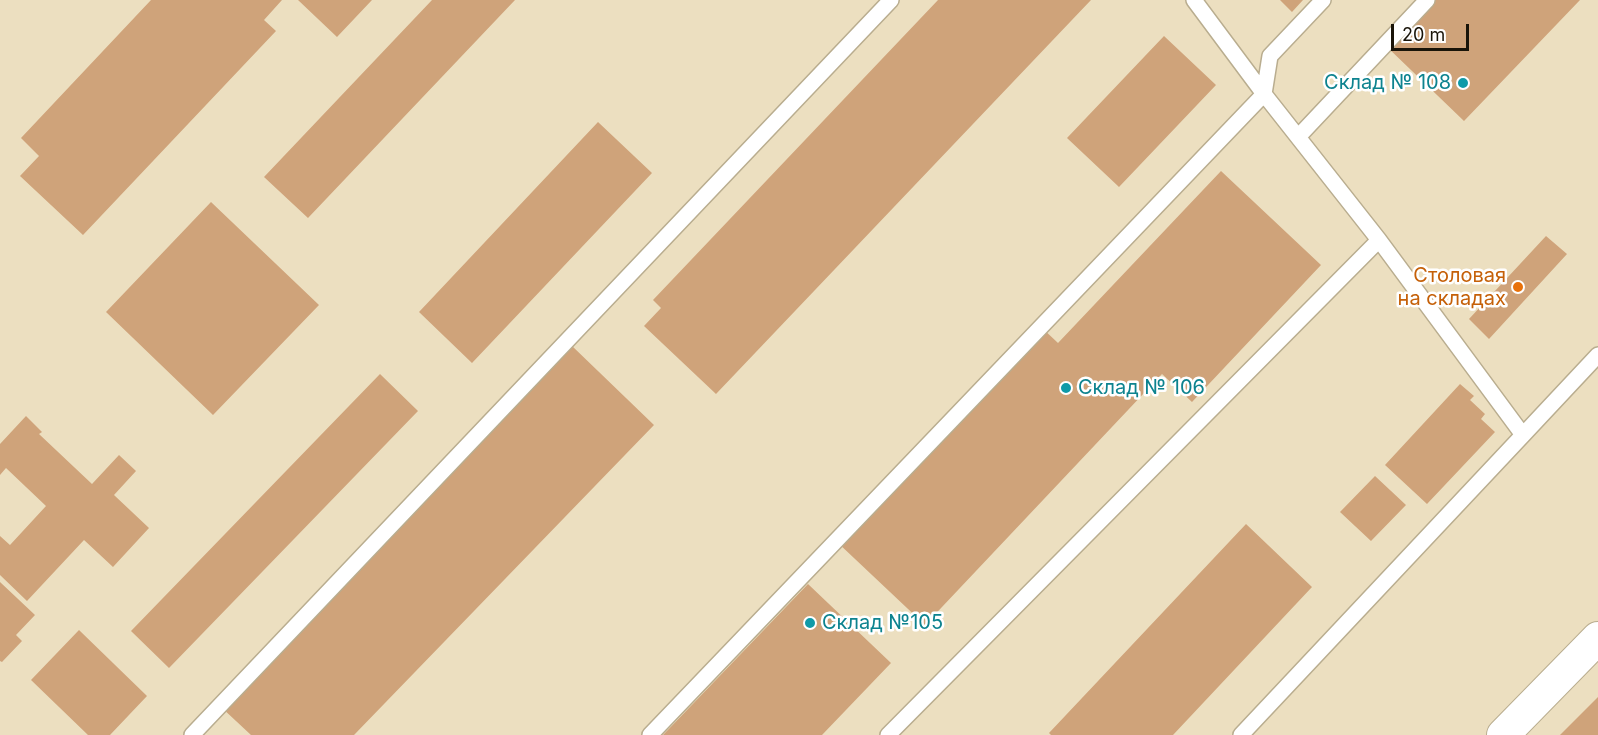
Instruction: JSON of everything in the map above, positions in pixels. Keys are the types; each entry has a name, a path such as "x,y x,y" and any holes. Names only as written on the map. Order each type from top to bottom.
{"street":[{"path":"1503,735 1598,638"}],"lane":[{"path":"192,735 891,0"},
{"path":"1194,0 1264,94 1379,240 1523,435"},
{"path":"650,735 1264,94 1270,56 1323,0"},
{"path":"1298,137 1427,0"},
{"path":"888,735 1379,240"},
{"path":"1241,735 1598,355"}],"building":[{"path":"151,0 282,0 264,20 276,31 83,235 20,176 39,156 21,138"},
{"path":"298,0 372,0 337,37"},
{"path":"432,0 515,0 308,218 264,177"},
{"path":"938,0 1091,0 716,394 644,326 661,308 653,300"},
{"path":"1280,0 1303,0 1292,12"},
{"name":"Склад № 108","path":"1428,0 1580,0 1464,121 1385,45"},
{"path":"1164,36 1216,85 1119,187 1067,138"},
{"path":"598,122 652,173 472,363 419,312"},
{"name":"Склад № 106","path":"1221,171 1321,265 1192,402 1162,374 925,625 837,542 1041,327 1058,343"},
{"path":"211,202 319,305 213,415 106,312"},
{"name":"Столовая на складах","path":"1546,236 1567,254 1489,339 1469,319"},
{"path":"571,345 654,425 354,735 251,735 221,707"},
{"path":"380,374 418,411 169,668 131,631"},
{"path":"1460,384 1474,396 1470,400 1485,414 1481,419 1495,432 1427,504 1385,465"},
{"path":"26,416 42,432 39,434 92,484 119,455 136,471 114,495 149,528 113,567 84,540 27,601 0,575 0,536 10,545 46,506 6,468 0,475 0,444"},
{"path":"1375,476 1406,505 1371,541 1340,512"},
{"path":"1246,524 1312,587 1173,735 1051,735 1049,733"},
{"path":"0,582 35,615 16,635 22,641 2,662 0,661"},
{"name":"Склад №105","path":"808,584 891,663 822,735 663,735"},
{"path":"79,630 147,696 110,735 88,735 31,680"},
{"path":"1598,697 1598,735 1560,735"}],"place":[{"name":"Склад № 108","path":"1463,83"},
{"name":"Столовая на складах","path":"1518,287"},
{"name":"Склад № 106","path":"1066,388"},
{"name":"Склад №105","path":"810,623"}]}
